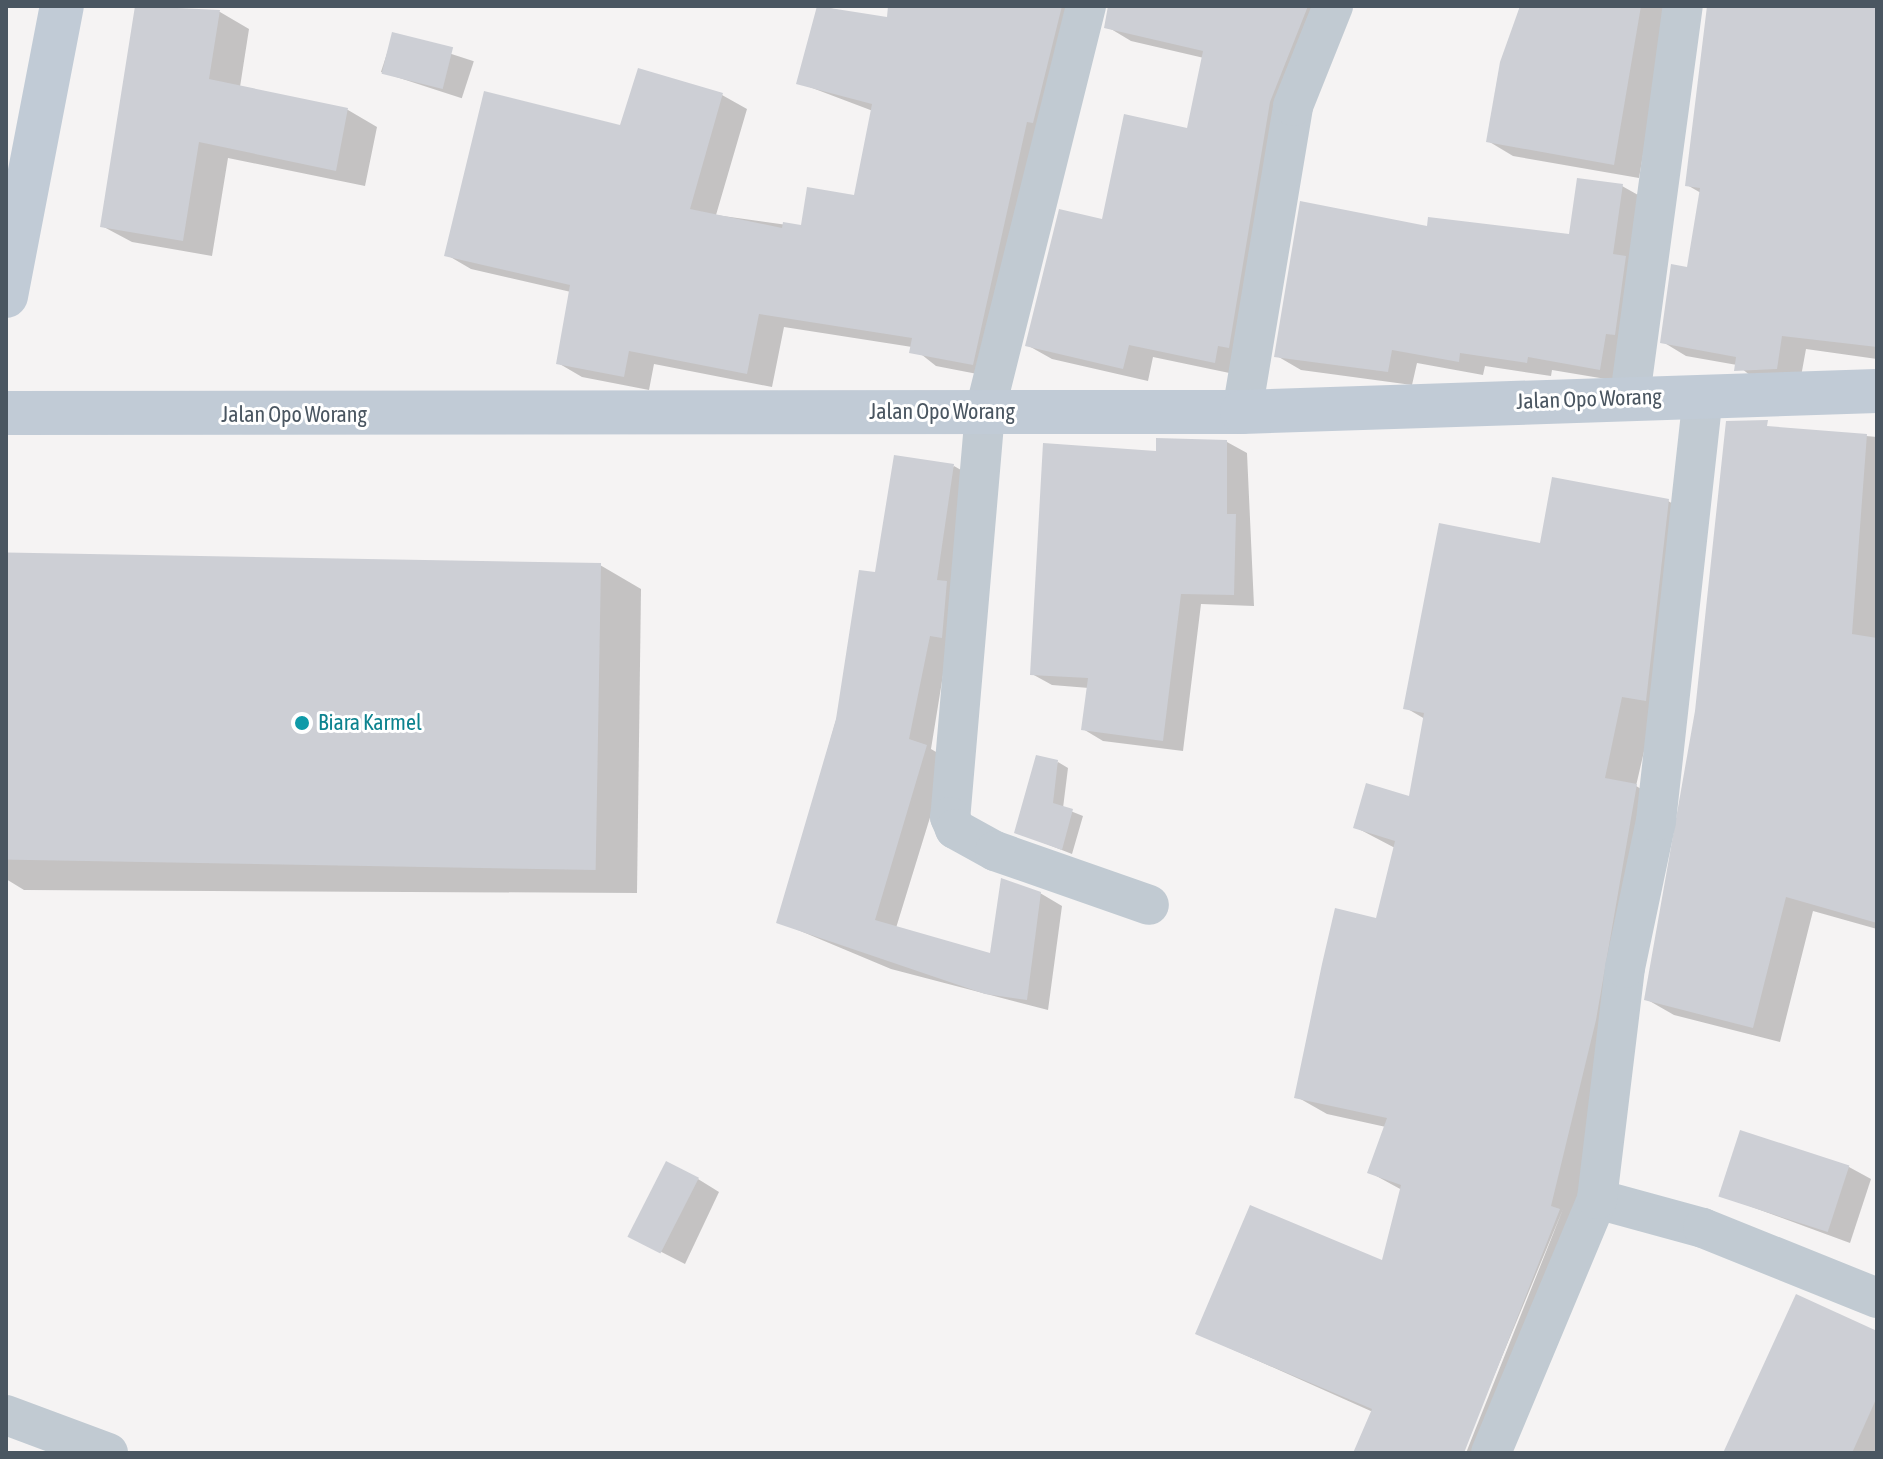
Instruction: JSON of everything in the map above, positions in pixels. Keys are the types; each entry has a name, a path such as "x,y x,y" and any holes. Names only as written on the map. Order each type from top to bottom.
{"street":[{"path":"6,296 62,6"},
{"path":"1086,6 985,412 950,817 955,829 995,851 1149,905"},
{"path":"1242,412 1293,106 1333,6"},
{"path":"1630,396 1683,6"},
{"name":"Jalan Opo Worang","path":"6,413 1242,412 1630,396 1703,397 1877,391"},
{"path":"1491,1453 1597,1199 1625,968 1656,821 1703,397"},
{"path":"1597,1199 1703,1228 1877,1298"},
{"path":"6,1415 108,1453"}],"building":[{"path":"135,6 220,10 209,79 348,108 336,171 199,142 183,241 100,227"},
{"path":"817,6 887,17 888,6 1062,6 1033,123 1027,122 973,365 909,353 912,338 759,314 747,374 629,351 624,377 556,364 570,285 444,256 484,91 620,125 638,68 723,93 690,209 782,228 783,222 801,225 807,187 854,195 872,104 796,84"},
{"path":"1108,6 1308,6 1270,102 1229,348 1218,346 1215,363 1129,345 1123,369 1025,346 1059,209 1102,219 1124,114 1187,128 1203,51 1104,28"},
{"path":"1520,6 1641,6 1614,165 1486,142 1500,62"},
{"path":"1707,6 1877,6 1877,347 1782,336 1777,369 1734,371 1736,357 1660,343 1671,264 1687,267 1700,188 1685,186"},
{"path":"392,32 453,47 443,89 382,74"},
{"path":"1577,178 1623,184 1613,254 1626,256 1615,335 1606,334 1600,370 1528,357 1527,363 1460,353 1459,362 1392,350 1388,372 1274,357 1300,201 1427,226 1428,217 1569,234"},
{"path":"1768,420 1767,426 1867,434 1852,634 1877,638 1877,923 1786,897 1753,1028 1644,1000 1695,711 1726,421"},
{"path":"1156,438 1227,440 1227,514 1236,514 1234,595 1181,594 1163,741 1081,730 1088,678 1030,675 1043,443 1156,451"},
{"path":"894,455 954,464 937,580 947,581 942,638 930,636 909,739 927,745 875,920 990,953 1001,878 1041,892 1027,1000 985,994 776,923 836,719 859,570 875,572"},
{"path":"1552,477 1669,499 1646,701 1622,697 1605,778 1637,784 1596,1020 1551,1206 1560,1209 1464,1453 1353,1453 1372,1409 1195,1334 1250,1205 1382,1260 1401,1185 1367,1173 1387,1118 1294,1098 1322,964 1335,908 1376,918 1395,841 1353,828 1366,783 1409,796 1424,713 1403,709 1439,523 1540,543"},
{"name":"Biara Karmel","path":"6,553 601,563 596,870 6,860"},
{"path":"1036,755 1058,760 1053,803 1073,809 1062,850 1014,833"},
{"path":"1740,1130 1849,1166 1828,1232 1718,1197"},
{"path":"666,1161 699,1178 660,1254 627,1237"},
{"path":"1796,1294 1877,1331 1877,1397 1852,1453 1723,1453"}],"place":[{"name":"Biara Karmel","path":"302,723"}]}
